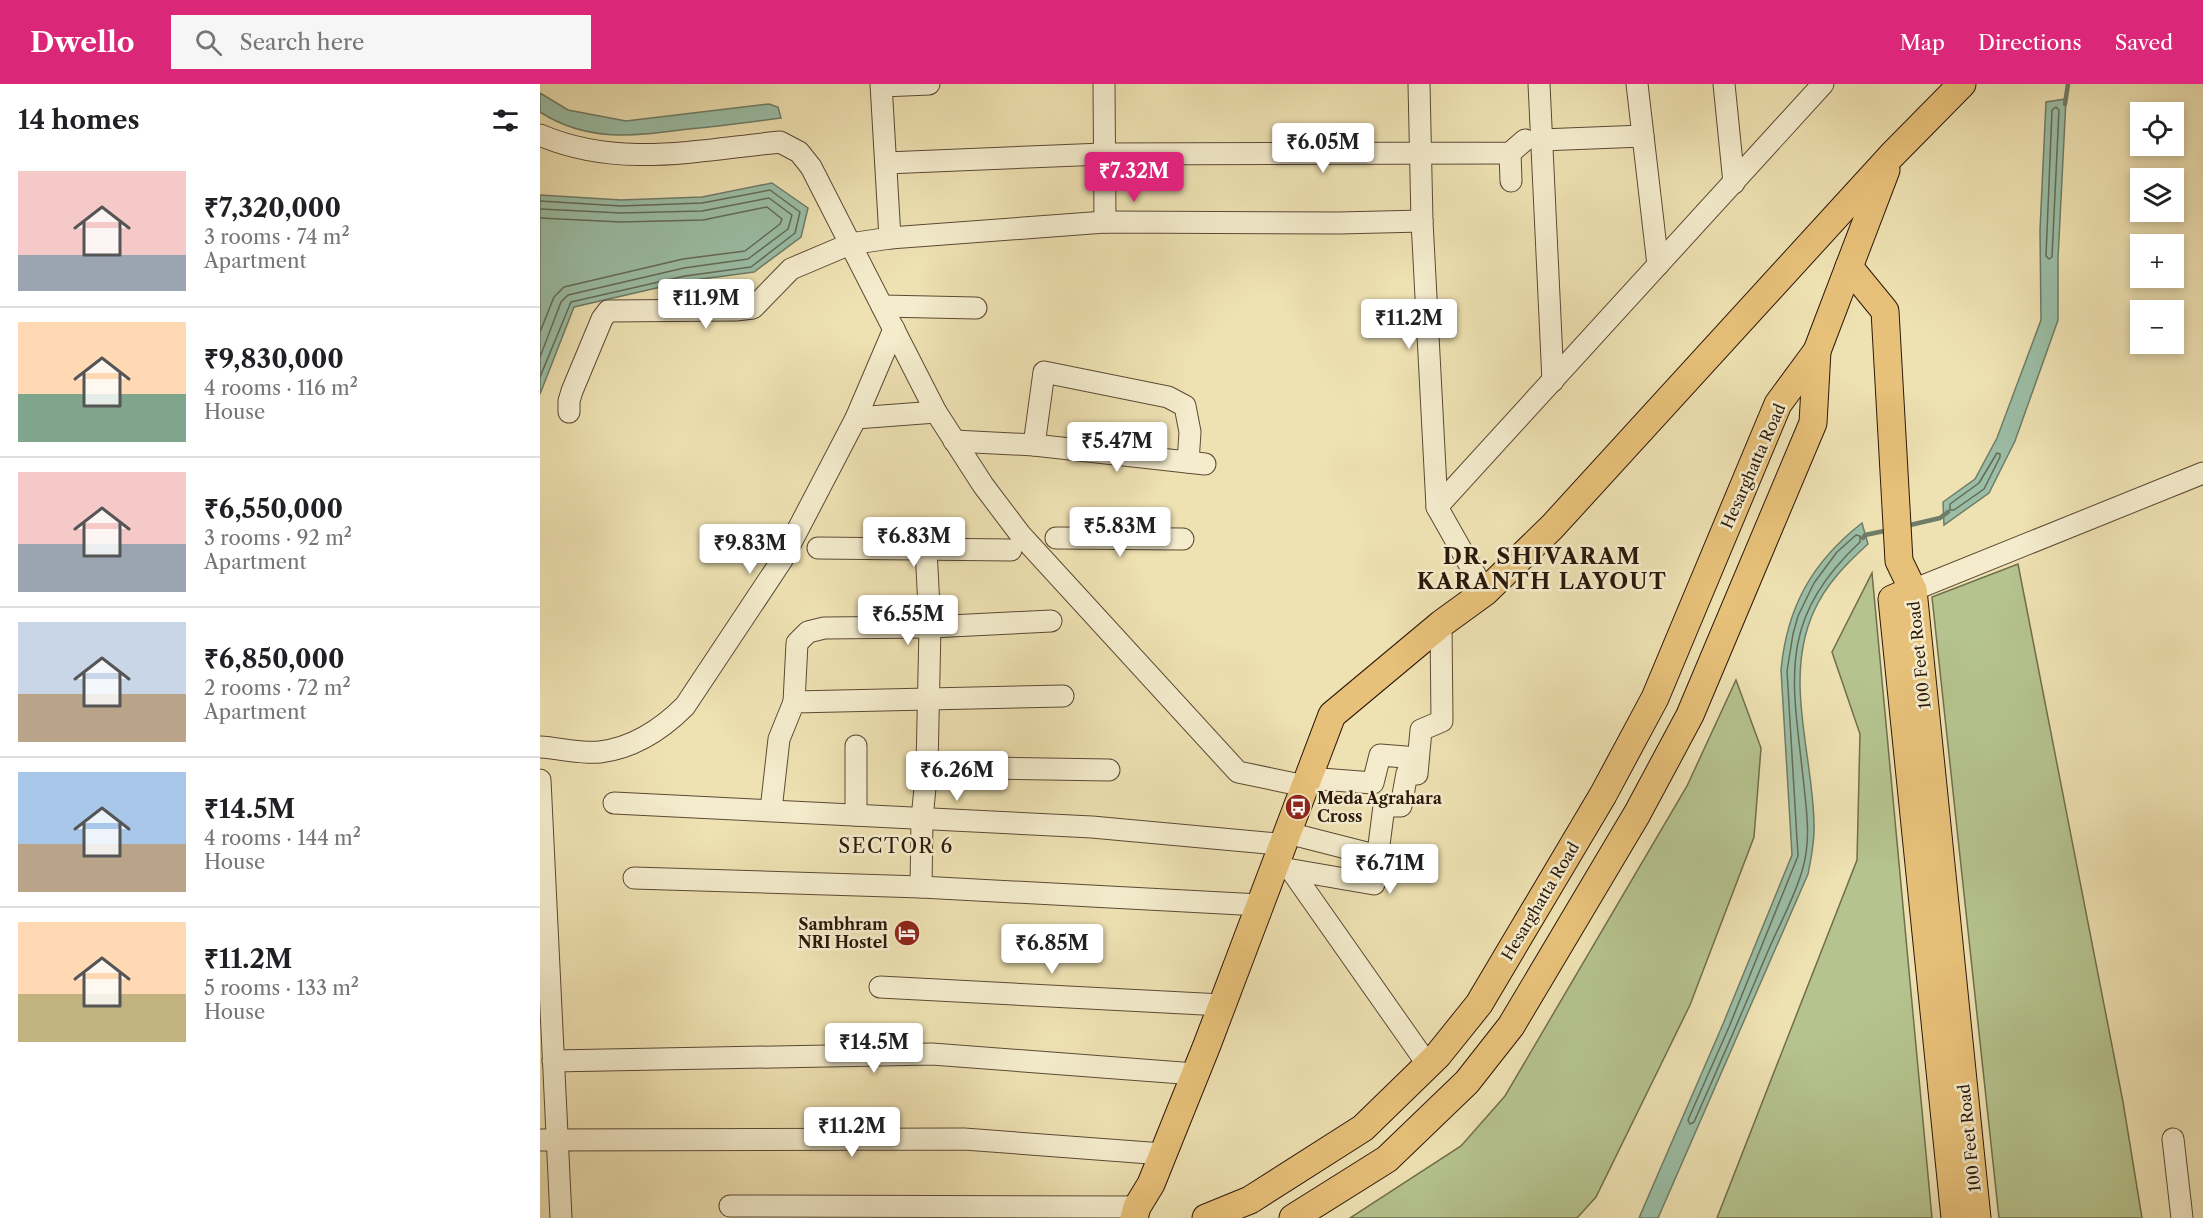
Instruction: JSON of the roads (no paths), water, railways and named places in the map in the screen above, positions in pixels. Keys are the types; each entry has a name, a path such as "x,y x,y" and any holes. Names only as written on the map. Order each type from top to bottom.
{"main road":[{"path":"1135,1213 1151,1184 1260,905 1284,854 1332,715 1441,624 1485,592 1552,527 1892,155 1962,84"},
{"path":"1816,351 1892,155"},
{"path":"1849,267 1885,311 1899,561 1912,590"},
{"name":"Hesarghatta Road","path":"1206,1218 1250,1200 1363,1128 1428,1065 1479,1004 1608,785 1655,698 1779,404 1816,351"},
{"name":"Hesarghatta Road","path":"1293,1218 1387,1159 1467,1082 1511,1026 1637,814 1690,715 1813,423 1816,351"},
{"name":"100 Feet Road","path":"1955,1218 1892,599 1912,590 1977,1218"}],"street":[{"path":"890,238 881,85 929,84"},
{"path":"1104,84 1105,222"},
{"path":"1419,84 1422,220 1437,507 1485,592"},
{"path":"1511,181 1526,144 1539,84"},
{"path":"1637,84 1658,266"},
{"path":"1724,84 1734,183"},
{"path":"1437,507 1823,84"},
{"path":"540,135 577,149 630,156 780,142 799,152 808,162 936,412 982,485 1020,534 1238,772 1307,782 1373,783 1380,755 1418,758"},
{"path":"886,163 1103,154 1420,154 1643,136"},
{"path":"1526,144 1552,381"},
{"path":"569,411 572,392 602,319 608,311 753,309 791,269 850,244 890,238 1105,222 1340,224 1422,220"},
{"path":"882,306 976,308"},
{"path":"540,747 598,752 616,749 648,736 685,706 782,560 856,418 894,329"},
{"path":"954,441 1034,445 1196,463 1185,406 1168,397 1046,363 1034,445"},
{"path":"856,418 936,412"},
{"path":"1912,590 2203,473"},
{"path":"1056,538 1183,539"},
{"path":"818,548 1011,550"},
{"path":"921,887 922,819 927,767 929,699 930,627 926,549"},
{"path":"771,810 779,739 794,702 797,643 808,632 824,628 930,627 1051,621"},
{"path":"1284,854 1374,884 1384,806 1401,806 1407,773 1417,774 1421,730 1442,721 1441,624"},
{"path":"794,702 1063,696"},
{"path":"856,746 856,815"},
{"path":"927,767 1109,770"},
{"path":"540,780 544,945 553,1061 549,1139 561,1218"},
{"path":"614,802 1092,827 1278,844 1428,1065"},
{"path":"1284,854 1378,856"},
{"path":"634,878 921,887 1260,905"},
{"path":"880,987 1222,1005"},
{"path":"553,1061 932,1054 1195,1074"},
{"path":"549,1139 964,1138 1163,1154"},
{"path":"2173,1139 2182,1218"},
{"path":"730,1206 1135,1213"}],"water":[{"path":"540,93 568,110 626,121 769,104 778,107 781,118 650,134 613,135 576,129 540,112"},
{"path":"2066,99 2058,259 2058,320 2015,441 1989,493 1944,525 1943,502 1975,479 1997,438 2041,320 2040,230 2046,102"},
{"path":"772,183 808,208 801,237 754,272 687,281 574,307 540,394 540,195 621,200 702,197"},
{"path":"1862,523 1868,544 1838,575 1819,601 1805,637 1801,663 1802,717 1814,824 1808,874 1658,1218 1639,1218 1723,1024 1792,855 1781,670 1789,626 1796,606 1816,570 1844,538"}],"waterway":[{"path":"2065,104 2068,84"},
{"path":"1906,526 1940,518 1948,512"},
{"path":"1863,538 1865,535 1889,530"}],"place":[{"name":"Meda Agrahara Cross","path":"1298,807"},
{"name":"Sambhram NRI Hostel","path":"907,933"}],"district":[{"name":"DR. SHIVARAM KARANTH LAYOUT","path":"1542,569"},
{"name":"SECTOR 6","path":"896,846"}]}
